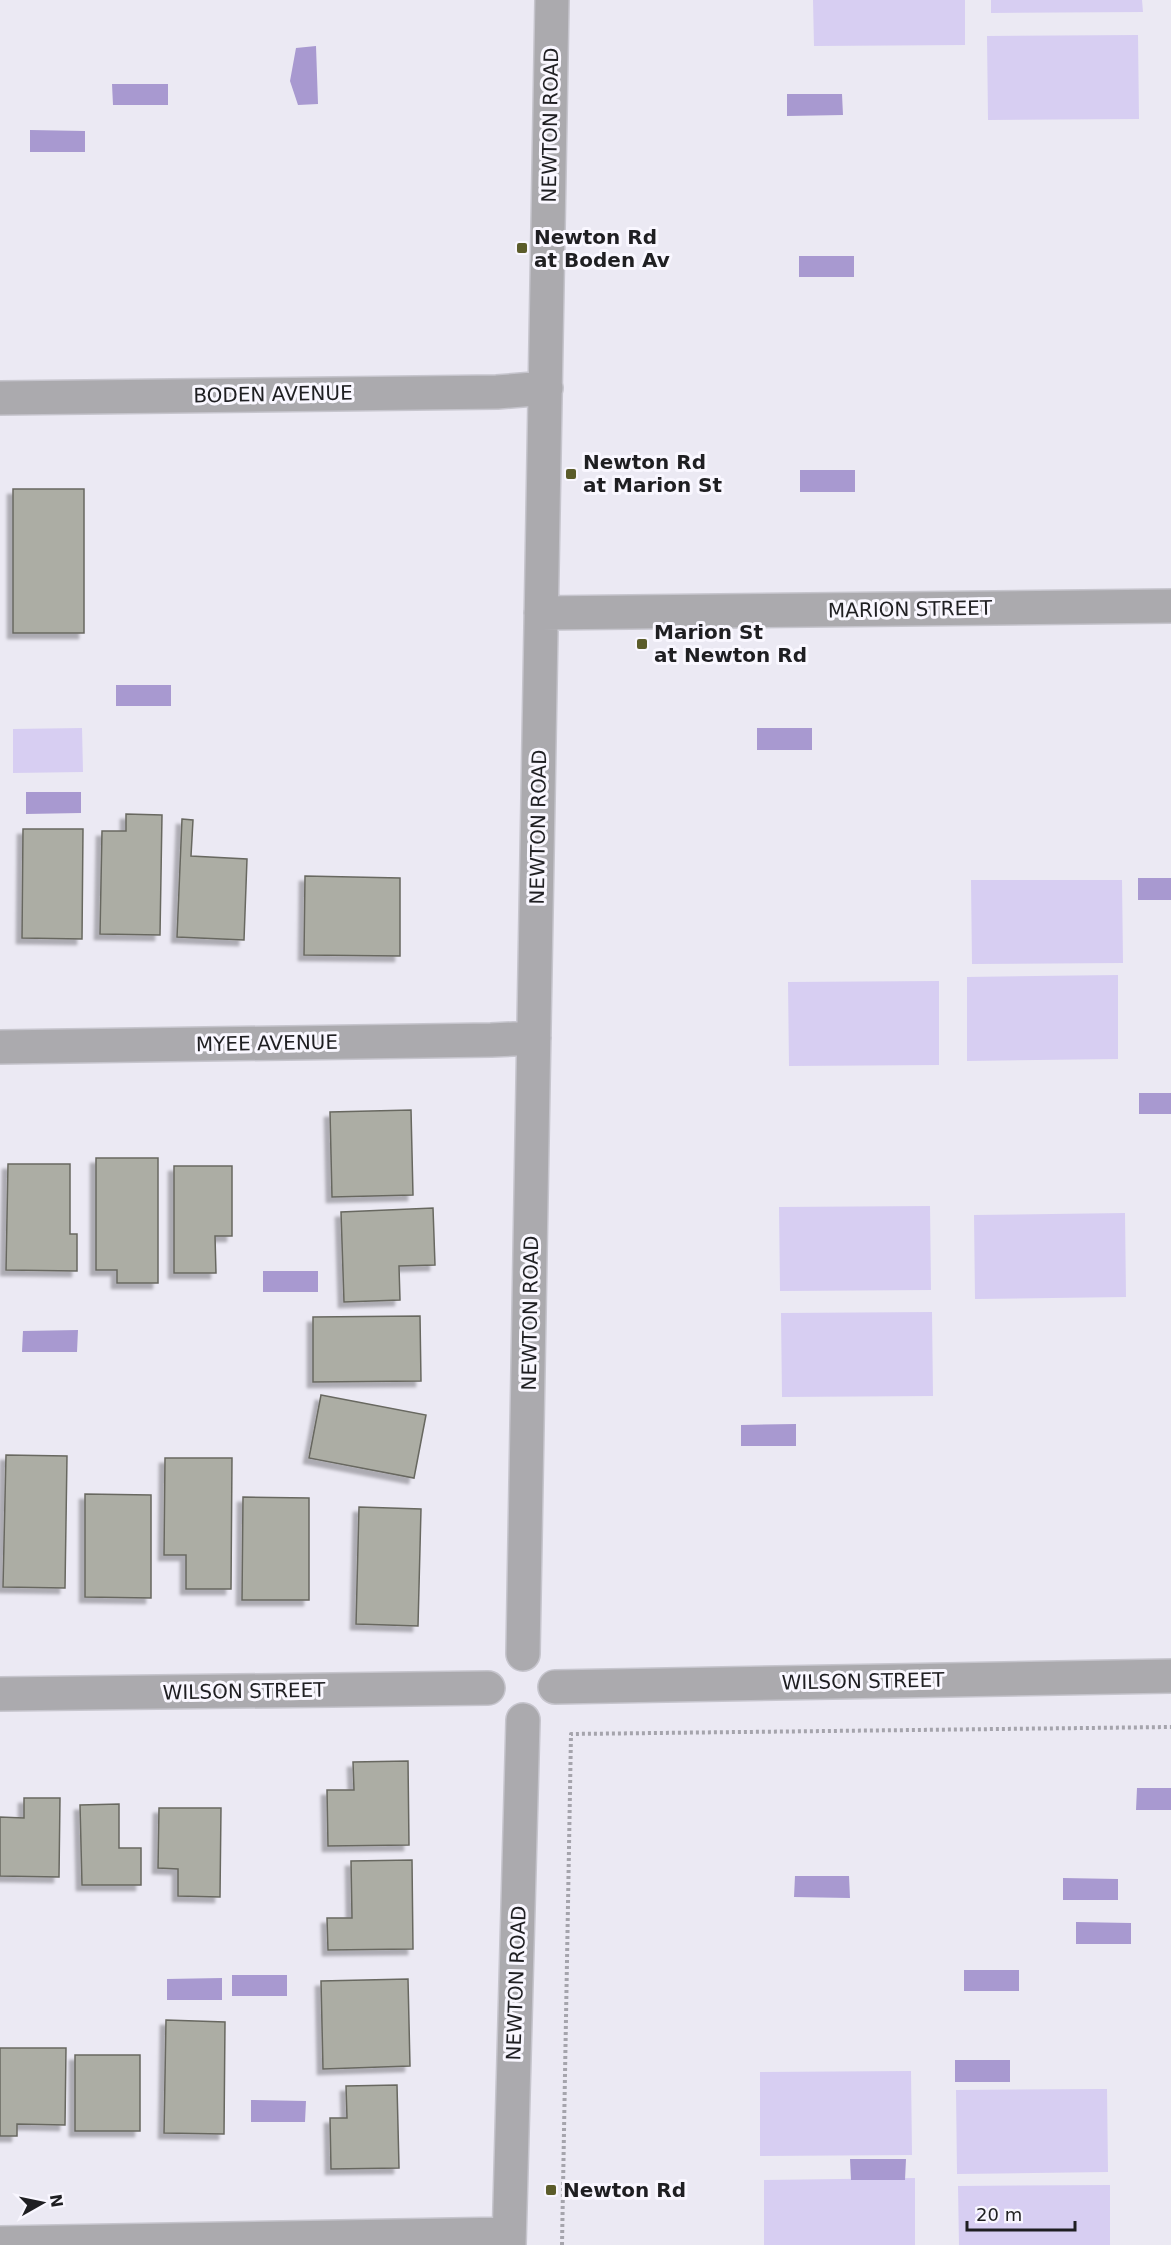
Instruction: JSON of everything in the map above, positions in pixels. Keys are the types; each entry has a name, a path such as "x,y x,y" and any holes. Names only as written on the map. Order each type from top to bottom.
{"street":[{"name":"NEWTON ROAD","path":"524,1654 552,0"},
{"name":"BODEN AVENUE","path":"0,398 497,392 546,388"},
{"name":"MARION STREET","path":"541,613 1171,606"},
{"name":"MYEE AVENUE","path":"0,1047 534,1038"},
{"path":"524,1654 533,1656 549,1668 554,1677 554,1697 542,1714 533,1719 512,1719 495,1708 488,1688 495,1667 513,1655 524,1654"},
{"name":"WILSON STREET","path":"555,1687 1171,1676"},
{"name":"WILSON STREET","path":"0,1694 488,1688"},
{"name":"NEWTON ROAD","path":"509,2240 522,1720"},
{"path":"0,2243 509,2240"}],"path":[{"path":"562,2245 571,1734 1171,1727"}],"shaded area":[{"path":"813,0 965,0 965,45 814,46"},
{"path":"991,0 1142,0 1143,12 991,13"},
{"path":"1138,35 1139,119 988,120 987,36"},
{"path":"316,46 318,104 298,105 290,81 296,48"},
{"path":"112,84 168,84 168,105 113,105"},
{"path":"787,94 842,94 843,115 787,116"},
{"path":"30,130 85,131 85,152 30,152"},
{"path":"799,256 854,256 854,277 799,277"},
{"path":"800,470 855,470 855,492 800,492"},
{"path":"116,685 171,685 171,706 116,706"},
{"path":"82,728 83,772 13,773 13,729"},
{"path":"757,728 812,728 812,750 757,750"},
{"path":"26,792 81,792 81,813 26,814"},
{"path":"1138,878 1171,878 1171,900 1138,900"},
{"path":"971,880 1122,880 1123,963 972,964"},
{"path":"1118,975 1118,1059 967,1061 967,977"},
{"path":"939,981 939,1065 789,1066 788,982"},
{"path":"1139,1093 1171,1093 1171,1114 1139,1114"},
{"path":"930,1206 931,1290 780,1291 779,1207"},
{"path":"1125,1213 1126,1297 975,1299 974,1215"},
{"path":"263,1271 318,1271 318,1292 263,1292"},
{"path":"932,1312 933,1396 782,1397 781,1313"},
{"path":"78,1330 77,1352 22,1352 23,1331"},
{"path":"796,1424 796,1446 741,1446 741,1425"},
{"path":"1137,1788 1171,1788 1171,1810 1136,1810"},
{"path":"795,1876 849,1876 850,1898 794,1897"},
{"path":"1063,1878 1118,1879 1118,1900 1063,1900"},
{"path":"1076,1922 1131,1923 1131,1944 1076,1944"},
{"path":"964,1970 1019,1970 1019,1991 964,1991"},
{"path":"232,1975 287,1975 287,1996 232,1996"},
{"path":"222,1978 222,2000 167,2000 167,1979"},
{"path":"955,2060 1010,2060 1010,2082 955,2082"},
{"path":"911,2071 912,2155 760,2156 760,2072"},
{"path":"1107,2089 1108,2172 957,2174 956,2090"},
{"path":"251,2100 306,2101 305,2122 251,2122"},
{"path":"850,2159 906,2159 905,2180 851,2180"},
{"path":"915,2178 915,2245 764,2245 764,2180"},
{"path":"1110,2185 1110,2245 959,2245 958,2186"}],"building":[{"path":"13,489 84,489 84,633 13,633"},
{"path":"126,814 162,815 160,935 100,934 102,831 126,831"},
{"path":"182,819 193,820 191,856 247,859 244,940 177,937"},
{"path":"23,829 83,829 82,939 22,938"},
{"path":"305,876 400,878 400,956 304,955"},
{"path":"411,1110 413,1195 332,1197 330,1112"},
{"path":"96,1158 158,1158 158,1283 117,1283 117,1270 96,1270"},
{"path":"8,1164 70,1164 70,1234 77,1234 77,1271 6,1270"},
{"path":"174,1166 232,1166 232,1236 215,1236 216,1273 174,1273"},
{"path":"433,1208 435,1265 399,1266 400,1300 344,1302 341,1212"},
{"path":"420,1316 421,1381 313,1382 313,1317"},
{"path":"321,1395 426,1415 414,1478 309,1458"},
{"path":"6,1455 67,1456 65,1588 3,1587"},
{"path":"165,1458 232,1458 231,1589 186,1589 186,1555 164,1555"},
{"path":"85,1494 151,1495 151,1598 85,1597"},
{"path":"243,1497 309,1498 309,1600 242,1600"},
{"path":"359,1507 421,1509 418,1626 356,1624"},
{"path":"408,1761 409,1845 328,1846 327,1790 354,1790 353,1762"},
{"path":"24,1798 60,1798 59,1877 0,1876 0,1817 24,1818"},
{"path":"119,1804 119,1848 141,1848 141,1885 82,1885 80,1805"},
{"path":"159,1808 221,1808 220,1897 178,1896 178,1869 158,1868"},
{"path":"412,1860 413,1949 328,1950 327,1918 352,1918 351,1861"},
{"path":"408,1979 410,2066 323,2069 321,1981"},
{"path":"166,2020 225,2022 224,2134 164,2133"},
{"path":"0,2048 66,2048 65,2125 17,2124 17,2136 0,2136"},
{"path":"75,2055 140,2055 140,2131 75,2131"},
{"path":"397,2085 399,2168 331,2169 330,2118 347,2118 346,2086"}],"place":[{"name":"Newton Rd at Boden Av","path":"522,248"},
{"name":"Newton Rd at Marion St","path":"571,474"},
{"name":"Marion St at Newton Rd","path":"642,644"},
{"name":"Newton Rd","path":"551,2190"}]}
